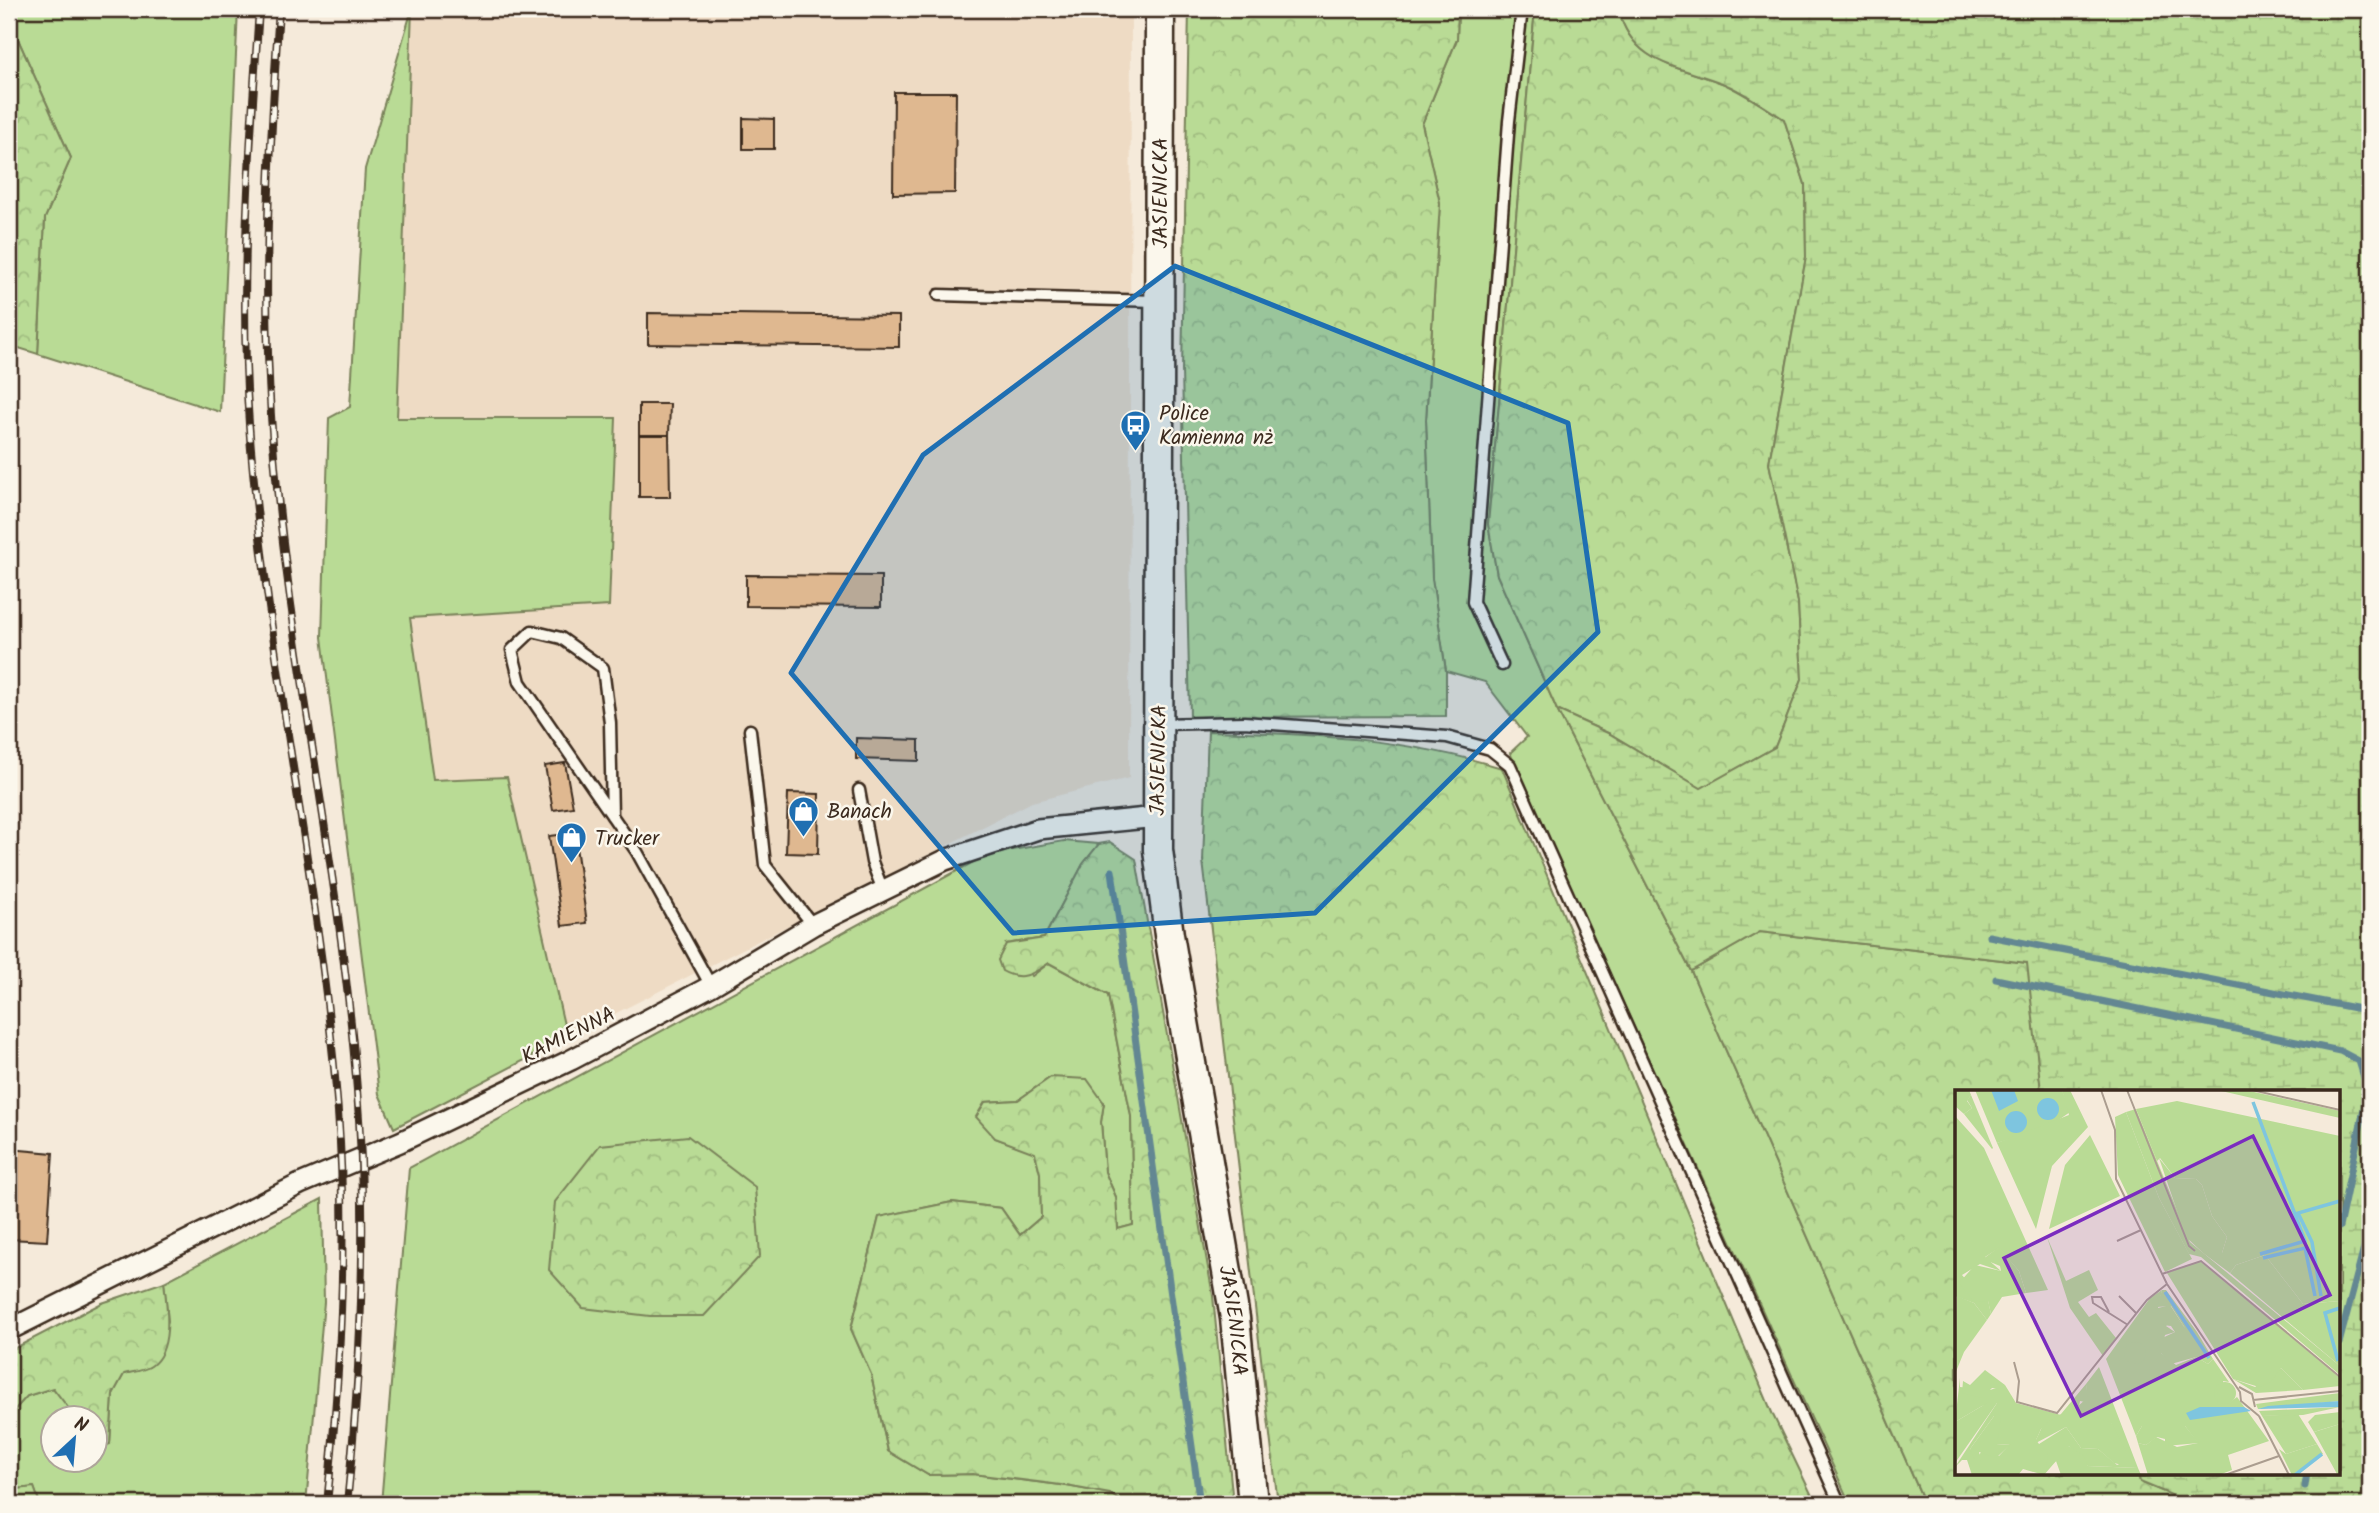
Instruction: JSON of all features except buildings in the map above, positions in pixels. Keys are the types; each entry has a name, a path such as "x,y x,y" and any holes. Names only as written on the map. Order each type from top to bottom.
{"main road":[{"name":"JASIENICKA","path":"1160,9 1157,817 1169,935 1235,1318 1253,1504"}],"street":[{"name":"KAMIENNA","path":"9,1330 300,1184 400,1142 571,1060 711,985 882,888 987,844 1038,829 1157,817"}],"lane":[{"path":"1502,665 1473,602 1509,121 1522,9"},
{"path":"939,295 1161,301"},
{"path":"612,816 610,723 603,668 561,638 532,631 512,650 520,682 612,816 637,852 711,985"},
{"path":"1159,724 1244,722 1447,737 1490,749 1510,765 1839,1504"},
{"path":"750,730 765,865 813,925"},
{"path":"859,790 872,862 882,888"}],"highlighted area":[{"path":"1175,266 1568,423 1598,632 1315,913 1013,933 791,673 923,455"}],"shaded area":[{"path":"412,9 1131,9 1129,778 1032,802 567,1038 507,777 433,780 410,617 608,606 615,418 397,418"}],"green space":[{"path":"9,9 238,9 220,412 38,354 45,218 71,158 9,19"},
{"path":"412,9 397,418 616,418 609,606 410,618 433,780 507,777 567,1038 394,1128 379,1094 322,637 329,418 350,407 365,169"},
{"path":"1189,9 1458,9 1457,39 1422,124 1440,203 1426,420 1432,579 1446,671 1446,716 1190,717 1182,370"},
{"path":"1458,9 1535,9 1488,523 1497,575 1557,710 1691,971 1925,1504 1850,1504 1510,753 1527,737 1485,682 1446,671 1432,579 1426,420 1440,203 1422,124 1457,39"},
{"path":"1535,9 1618,9 1625,28 1645,52 1658,60 1722,83 1784,119 1805,184 1806,257 1769,463 1798,602 1802,679 1775,747 1701,789 1610,734 1557,710 1497,575 1488,524"},
{"path":"1618,9 2370,9 2370,1504 2193,1504 2140,1482 2138,1474 2340,1474 2340,1090 2041,1090 2027,963 1760,932 1691,971 1557,710 1610,734 1701,788 1775,747 1802,679 1798,602 1769,463 1806,257 1805,184 1784,119 1730,86 1658,60 1634,42"},
{"path":"9,19 71,158 45,218 38,354 9,345"},
{"path":"1208,731 1357,739 1430,750 1502,768 1773,1415 1816,1504 1278,1504 1203,861"},
{"path":"1064,841 1099,844 1083,864 1044,938 1006,944 1032,976 1049,963 1108,995 1131,1116 1133,1225 1118,1229 1116,1197 1105,1172 1101,1122 1104,1102 1051,1077 1018,1100 985,1102 995,1138 1035,1152 1040,1173 1041,1217 1020,1235 1001,1208 952,1202 879,1217 851,1329 871,1374 888,1451 928,1475 973,1474 1061,1485 1111,1494 1125,1504 381,1504 409,1168 977,860 1012,850"},
{"path":"1110,842 1136,859 1213,1296 1233,1504 1125,1504 1110,1494 1061,1485 973,1474 928,1475 888,1451 871,1374 851,1329 879,1217 952,1202 1001,1208 1020,1235 1041,1217 1040,1173 1035,1153 995,1138 976,1117 985,1102 1018,1100 1051,1077 1087,1079 1104,1103 1101,1122 1105,1172 1116,1197 1118,1229 1133,1225 1131,1116 1108,995 1049,963 1032,973 1015,976 1002,971 998,960 1006,944 1044,938 1083,864 1099,844"},
{"path":"1760,932 2028,963 2041,1090 1955,1090 1955,1474 2138,1474 2140,1482 2193,1504 1925,1504 1691,971"},
{"path":"688,1136 755,1187 760,1256 704,1316 650,1316 583,1308 549,1270 555,1202 600,1145"},
{"path":"322,1199 324,1302 306,1504 40,1504 34,1487 9,1490 9,1416 27,1396 53,1388 67,1404 38,1404 38,1474 108,1474 113,1394 124,1374 149,1367 168,1321 164,1282"},
{"path":"164,1282 167,1327 163,1350 151,1366 124,1374 113,1394 110,1444 108,1404 65,1404 53,1388 27,1396 9,1416 9,1351 102,1303"},
{"path":"34,1487 40,1504 9,1504 9,1490"}],"waterway":[{"path":"1112,871 1200,1504"},
{"path":"1989,936 2370,1011"},
{"path":"1996,979 2340,1051 2359,1061 2368,1090 2340,1222"},
{"path":"2340,1339 2370,1226"},
{"path":"2305,1486 2307,1474"}],"railway":[{"path":"259,9 245,268 249,424 268,596 330,1026 341,1161 341,1308 327,1504"},
{"path":"279,9 267,263 271,416 288,585 349,1005 360,1142 361,1297 347,1504"}],"place":[{"name":"Police Kamienna nż","path":"1136,452"},
{"name":"Banach","path":"804,838"},
{"name":"Trucker","path":"572,865"}]}
